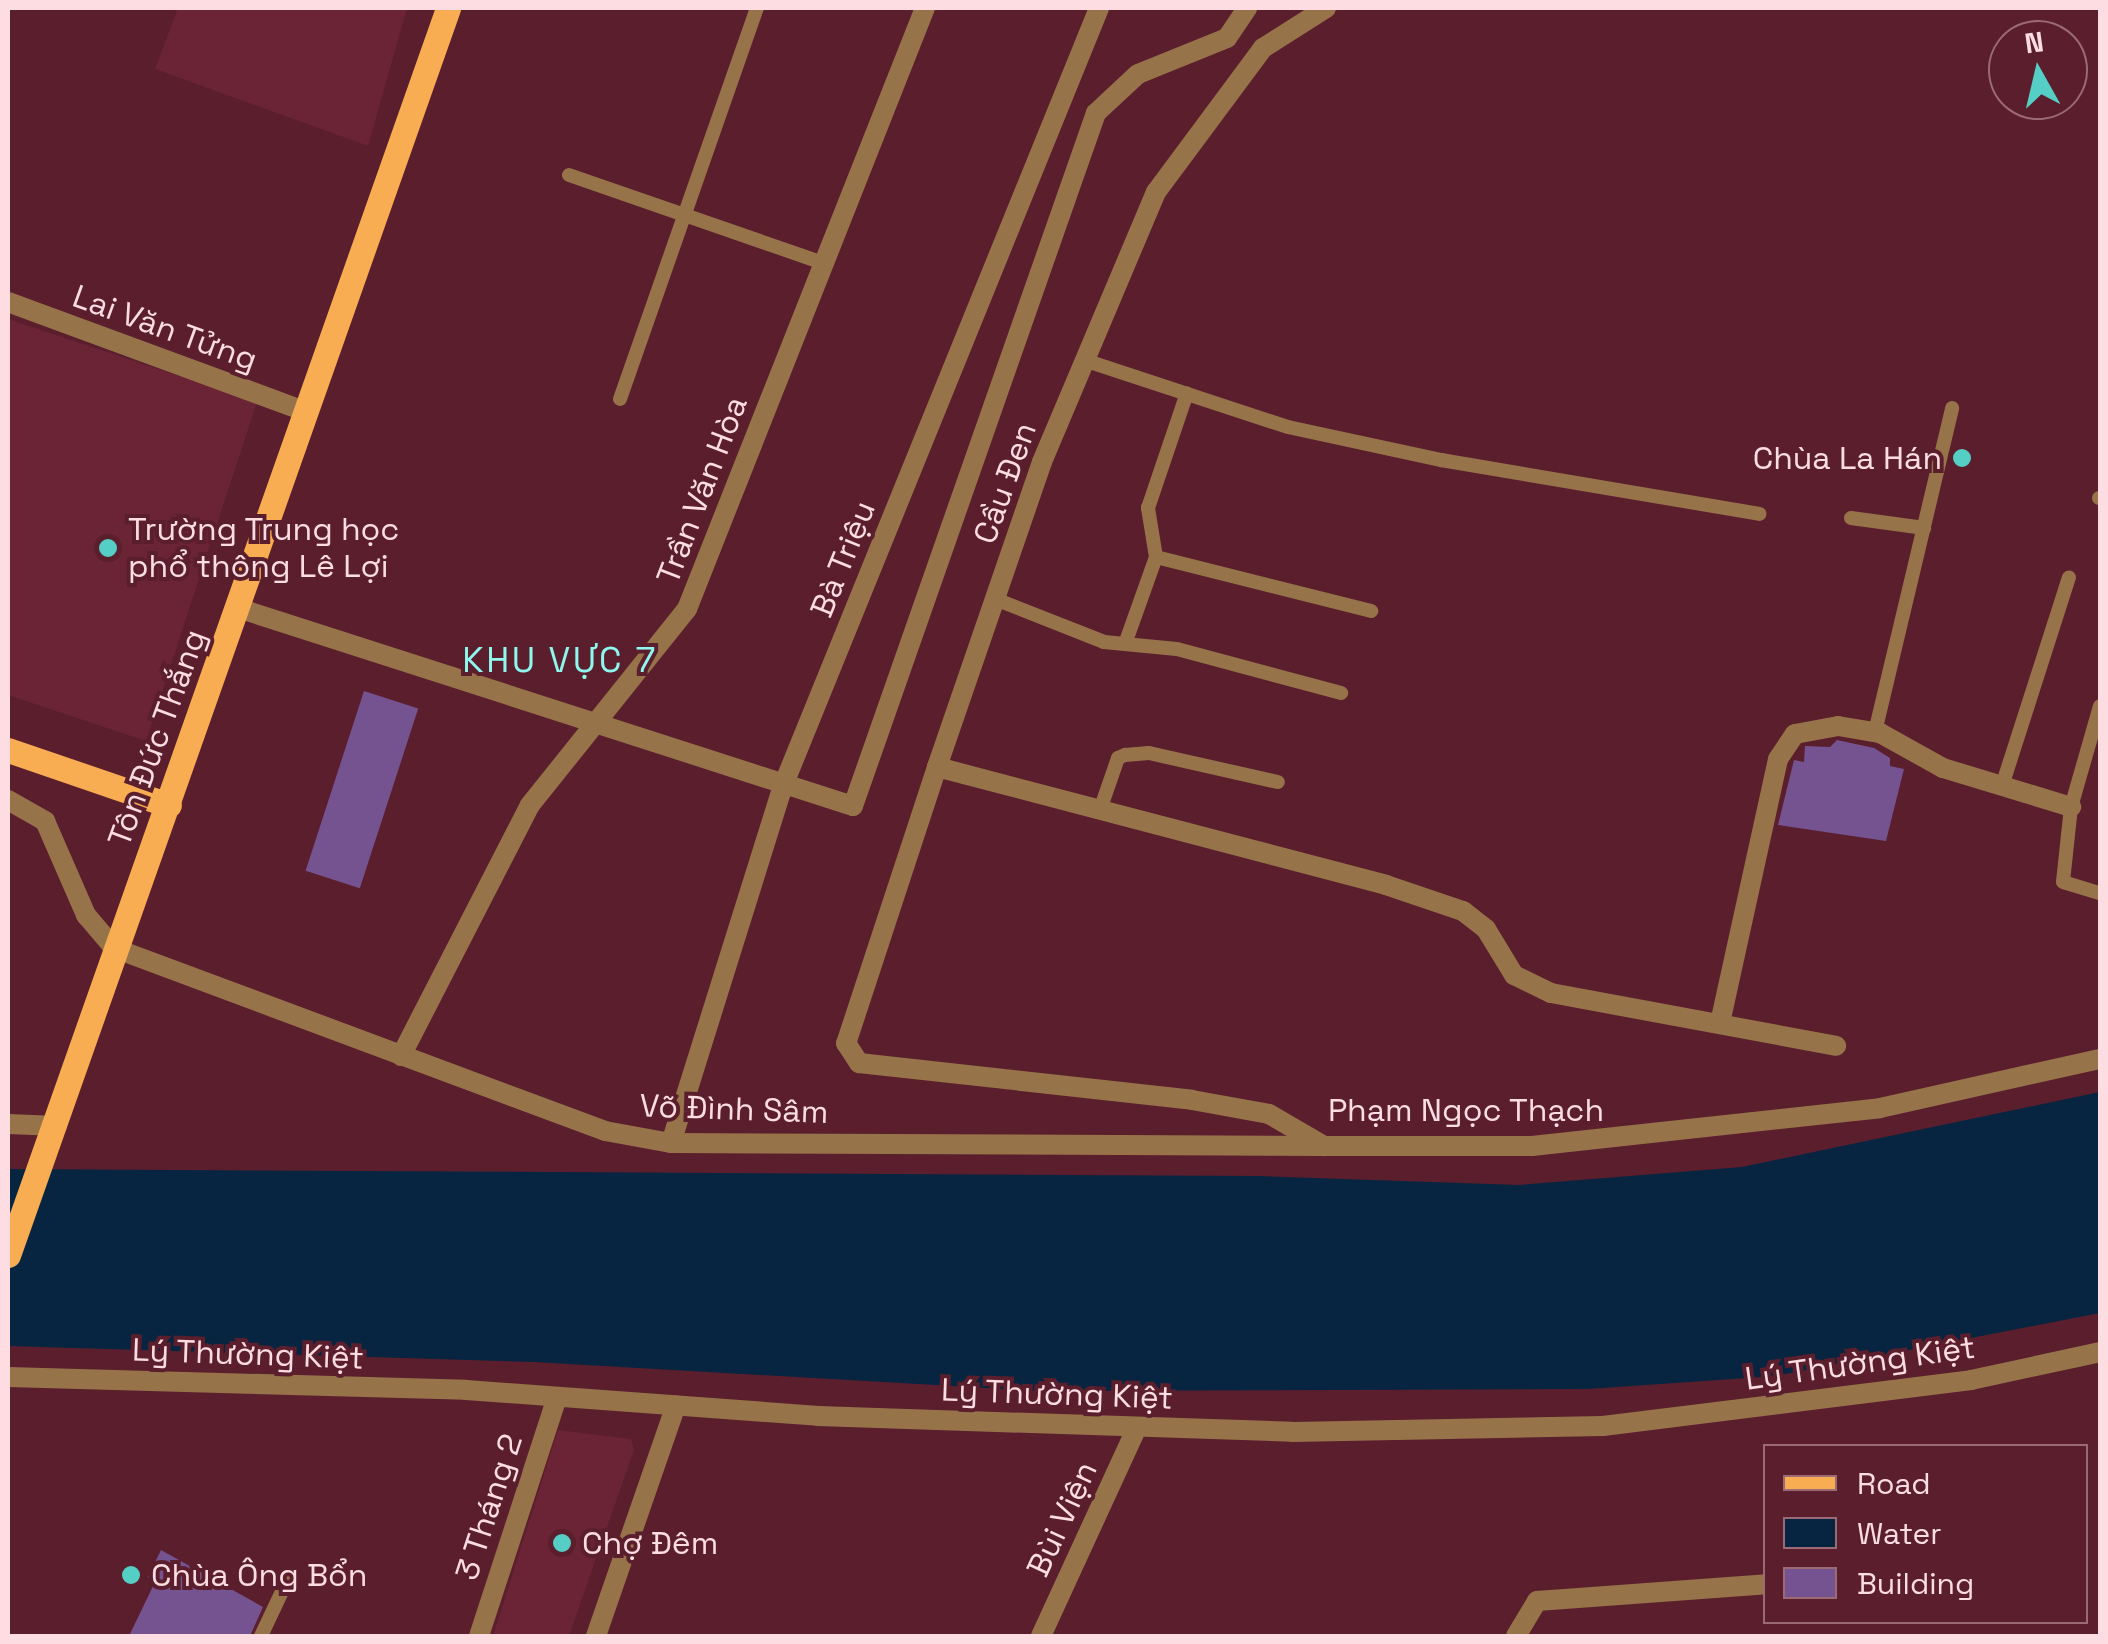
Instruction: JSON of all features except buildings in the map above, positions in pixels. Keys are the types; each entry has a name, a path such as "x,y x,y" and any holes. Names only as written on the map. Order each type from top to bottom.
{"main road":[{"name":"Tôn Đức Thắng","path":"8,1254 238,608 302,410 448,8"},
{"path":"8,750 168,805"}],"street":[{"name":"Trần Văn Hòa","path":"402,1056 530,805 591,724 688,609 925,8"},
{"name":"Bà Triệu","path":"671,1142 783,786 1099,8"},
{"path":"238,608 842,805 860,801 921,602 1096,113 1138,74 1228,38 1247,8"},
{"name":"Cầu Đen","path":"846,1043 1042,462 1156,192 1263,48 1326,8"},
{"name":"Lai Văn Tửng","path":"8,302 302,410"},
{"path":"1720,1023 1778,759 1794,734 1838,726 1875,732 1943,768 2071,808"},
{"path":"937,768 1463,912 1486,929 1514,975 1551,993 1836,1046"},
{"path":"8,800 44,821 86,916 114,948"},
{"name":"Võ Đình Sâm","path":"114,948 605,1131 671,1142 1324,1146"},
{"name":"Phạm Ngọc Thạch","path":"846,1043 859,1063 1269,1114 1324,1146 1532,1146 1661,1137 1880,1108 2100,1059"},
{"path":"8,1124 56,1126"},
{"name":"Lý Thường Kiệt","path":"8,1377 557,1397 676,1406 1292,1432 1603,1426 1971,1380 2100,1352"},
{"name":"3 Tháng 2","path":"479,1636 557,1397"},
{"path":"596,1636 676,1406"},
{"name":"Bùi Viện","path":"1042,1636 1137,1427"},
{"path":"1516,1636 1537,1600 1763,1584"}],"lane":[{"path":"620,399 757,8"},
{"path":"568,175 823,263"},
{"path":"1087,360 1288,426 1422,456 1759,514"},
{"path":"1125,644 1156,556 1148,508 1187,393"},
{"path":"1875,732 1952,408"},
{"path":"1851,518 1924,528"},
{"path":"1156,556 1371,611"},
{"path":"2002,786 2069,577"},
{"path":"995,599 1104,642 1177,649 1341,693"},
{"path":"2100,706 2071,808 2064,882 2100,893"},
{"path":"1100,810 1118,758 1125,755 1149,754 1278,782"},
{"path":"261,1636 287,1581"}],"shaded area":[{"path":"178,8 407,8 368,146 155,69"},
{"name":"Trường Trung học phổ thông Lê Lợi","path":"8,319 257,402 146,741 8,695"},
{"name":"Chợ Đêm","path":"558,1430 631,1439 634,1450 569,1636 493,1636"}],"water":[{"path":"2100,1092 2100,1313 1776,1376 1588,1389 1038,1391 534,1362 8,1346 8,1169 1257,1176 1519,1185 1742,1167"}],"place":[{"name":"Chùa La Hán","path":"1962,458"},
{"name":"Trường Trung học phổ thông Lê Lợi","path":"108,548"},
{"name":"Chợ Đêm","path":"562,1543"},
{"name":"Chùa Ông Bổn","path":"131,1575"}],"district":[{"name":"KHU VỰC 7","path":"560,660"}]}
